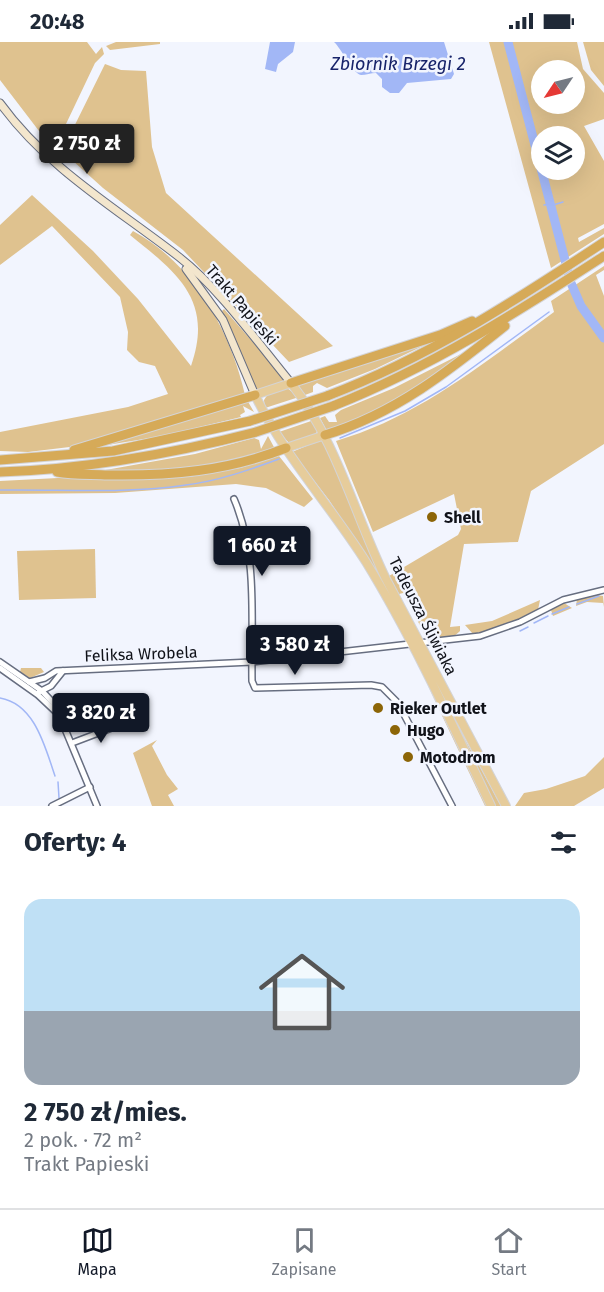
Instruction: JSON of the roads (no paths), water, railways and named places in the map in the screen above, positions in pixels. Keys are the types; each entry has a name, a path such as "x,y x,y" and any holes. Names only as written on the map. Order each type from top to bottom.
{"highway":[{"path":"0,460 43,458 150,445 250,421 327,396 434,349 543,283 604,242"},
{"path":"0,472 43,470 152,456 256,432 333,406 426,365 548,293 604,256"},
{"path":"325,435 383,412 416,393 548,293"},
{"path":"291,383 440,335 517,299"},
{"path":"43,458 123,437 255,395"},
{"path":"43,470 66,474 165,475 224,467 286,448"}],"main road":[{"path":"255,395 291,383"},
{"name":"Tadeusza Śliwiaka","path":"291,383 325,435 369,543 506,806"},
{"name":"Tadeusza Śliwiaka","path":"255,395 286,448 359,552 410,644 491,806"},
{"path":"286,448 325,435"}],"street":[{"name":"Trakt Papieski","path":"0,103 52,162 168,250 206,283 291,383"},
{"name":"Trakt Papieski","path":"168,250 201,287 224,320 255,395"},
{"path":"234,499 248,544 252,684 257,690 371,685 388,692 398,703 452,806"},
{"name":"Feliksa Wrobela","path":"29,682 45,678 50,673 65,670 252,662 493,633 563,600 604,590"},
{"path":"0,662 54,703"},
{"name":"Feliksa Wrobela","path":"0,668 35,692 42,694 65,670"},
{"path":"45,678 42,694 61,718"},
{"path":"51,686 54,703 97,806"},
{"path":"72,743 122,724"},
{"path":"52,806 90,787"}],"water":[{"path":"270,42 295,42 293,52 278,64 276,72 265,69"},
{"name":"Zbiornik Brzegi 2","path":"334,42 444,42 454,74 451,79 407,83 399,93 390,93 382,87 382,79 376,73 358,74"}],"waterway":[{"path":"508,42 571,283 581,306 604,338"},
{"path":"550,206 563,202"},
{"path":"544,205 550,204"},
{"path":"340,438 405,411 446,387 549,312"},
{"path":"0,490 163,488 222,478 279,459"},
{"path":"577,604 599,596"},
{"path":"552,614 569,607"},
{"path":"534,623 548,616"},
{"path":"520,631 528,627"},
{"path":"0,698 12,702 30,718 37,728 55,776"},
{"path":"58,782 59,798"}],"place":[{"name":"Shell","path":"432,517"},
{"name":"Rieker Outlet","path":"378,708"},
{"name":"Hugo","path":"395,730"},
{"name":"Motodrom","path":"408,757"}]}
